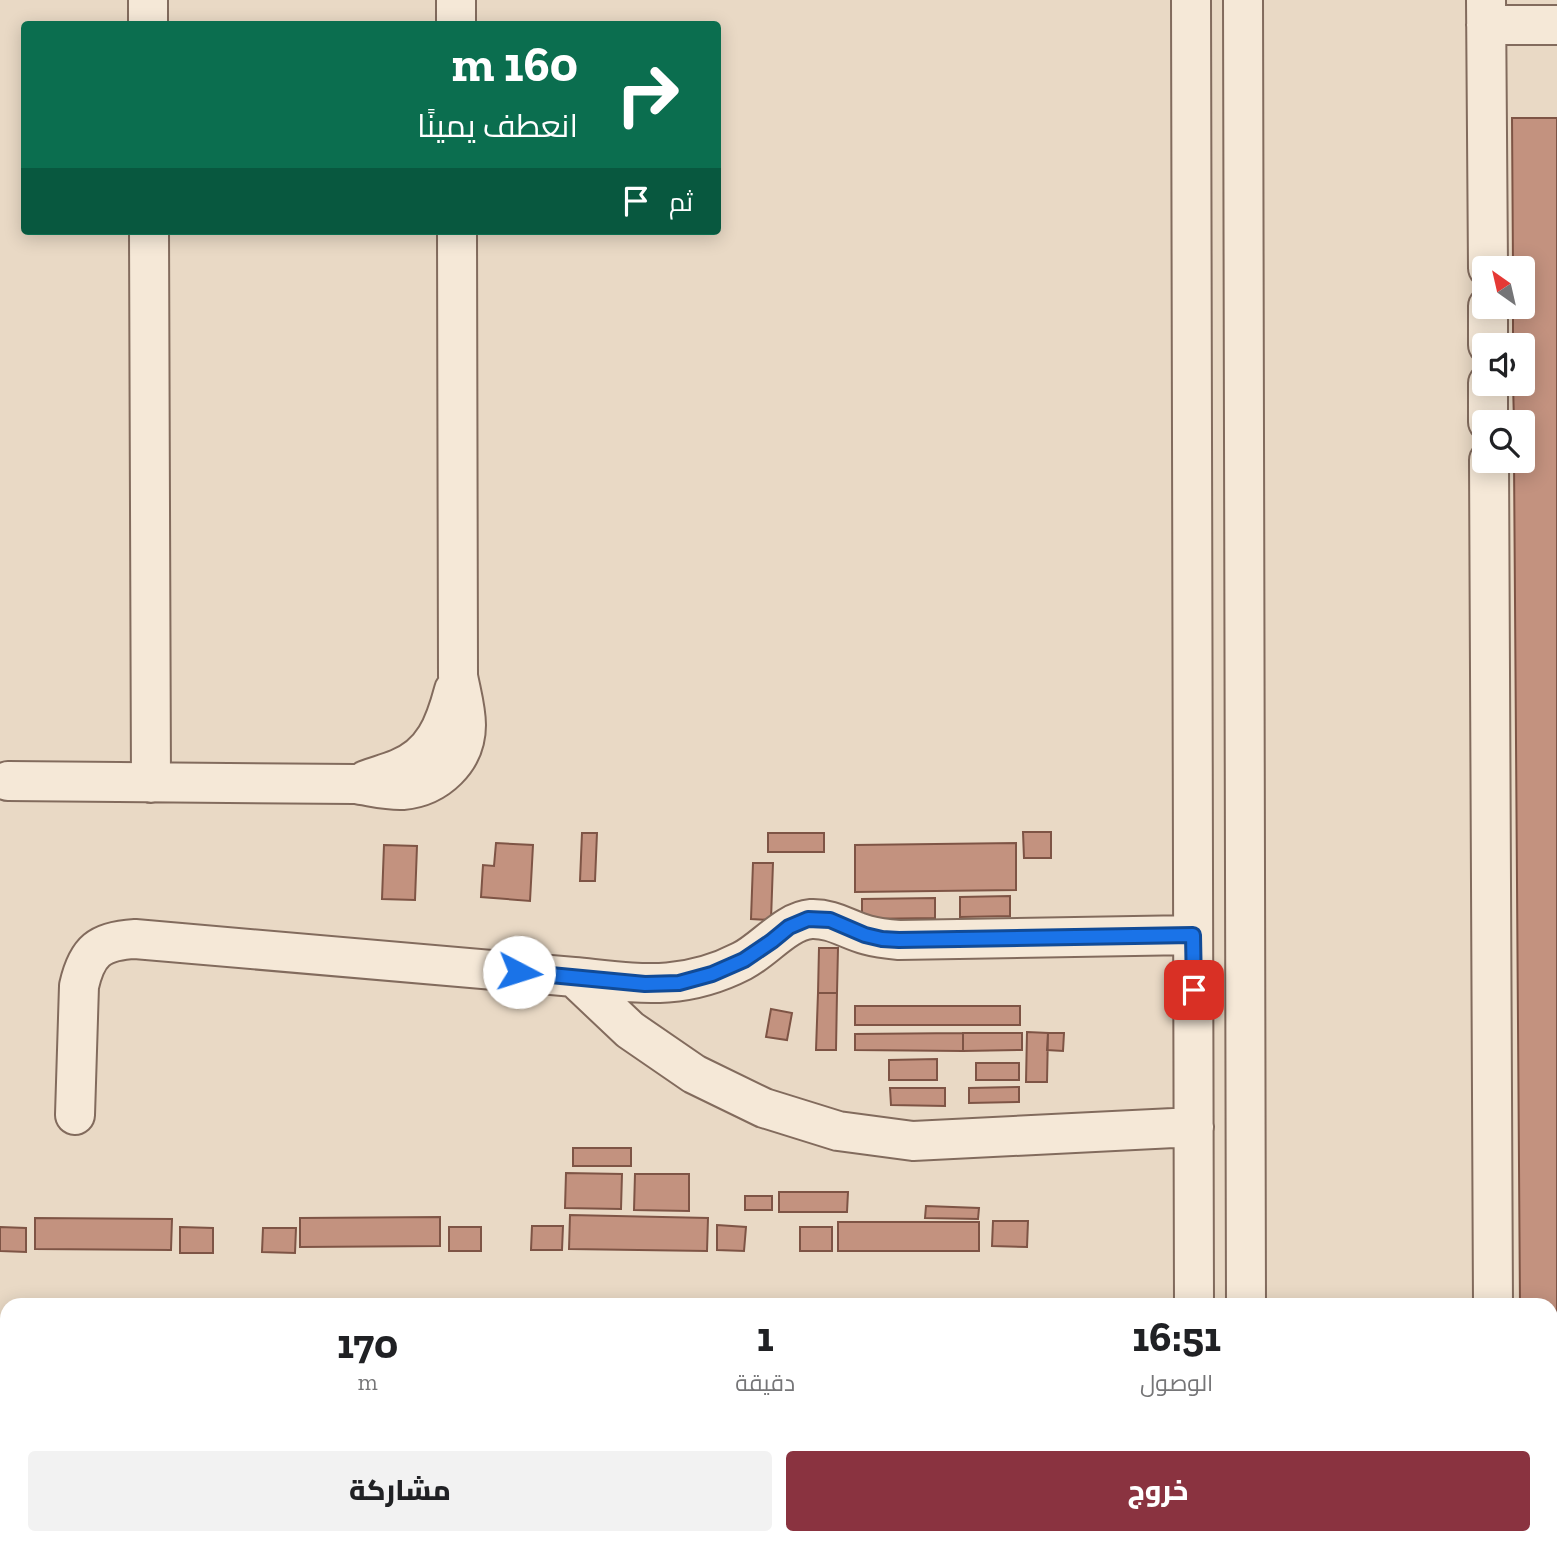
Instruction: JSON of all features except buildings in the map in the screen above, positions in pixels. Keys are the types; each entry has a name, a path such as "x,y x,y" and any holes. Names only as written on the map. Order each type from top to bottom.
{"street":[{"path":"148,0 148,21"},
{"path":"456,0 456,21"},
{"path":"1191,0 1194,1298"},
{"path":"1243,0 1246,1298"},
{"path":"1488,256 1486,12 1557,25"},
{"path":"149,235 151,783"},
{"path":"8,780 354,784 399,769 424,753 434,742 442,729 458,677 457,235"},
{"path":"1489,473 1493,1298"},
{"path":"1193,577 1197,567 1215,557 1226,558 1235,563 1242,571 1245,581"},
{"path":"75,1115 79,986 84,966 96,950 114,940 135,939 645,984 679,983 712,974 744,960 789,927 808,919 830,920 865,935 899,940 1193,935"},
{"path":"574,976 630,1030 694,1074 764,1108 838,1131 913,1141 1194,1127"}],"route":[{"path":"519,972 645,984 679,983 712,974 744,960 789,927 808,919 830,920 865,935 899,940 1193,935 1194,990"}]}
